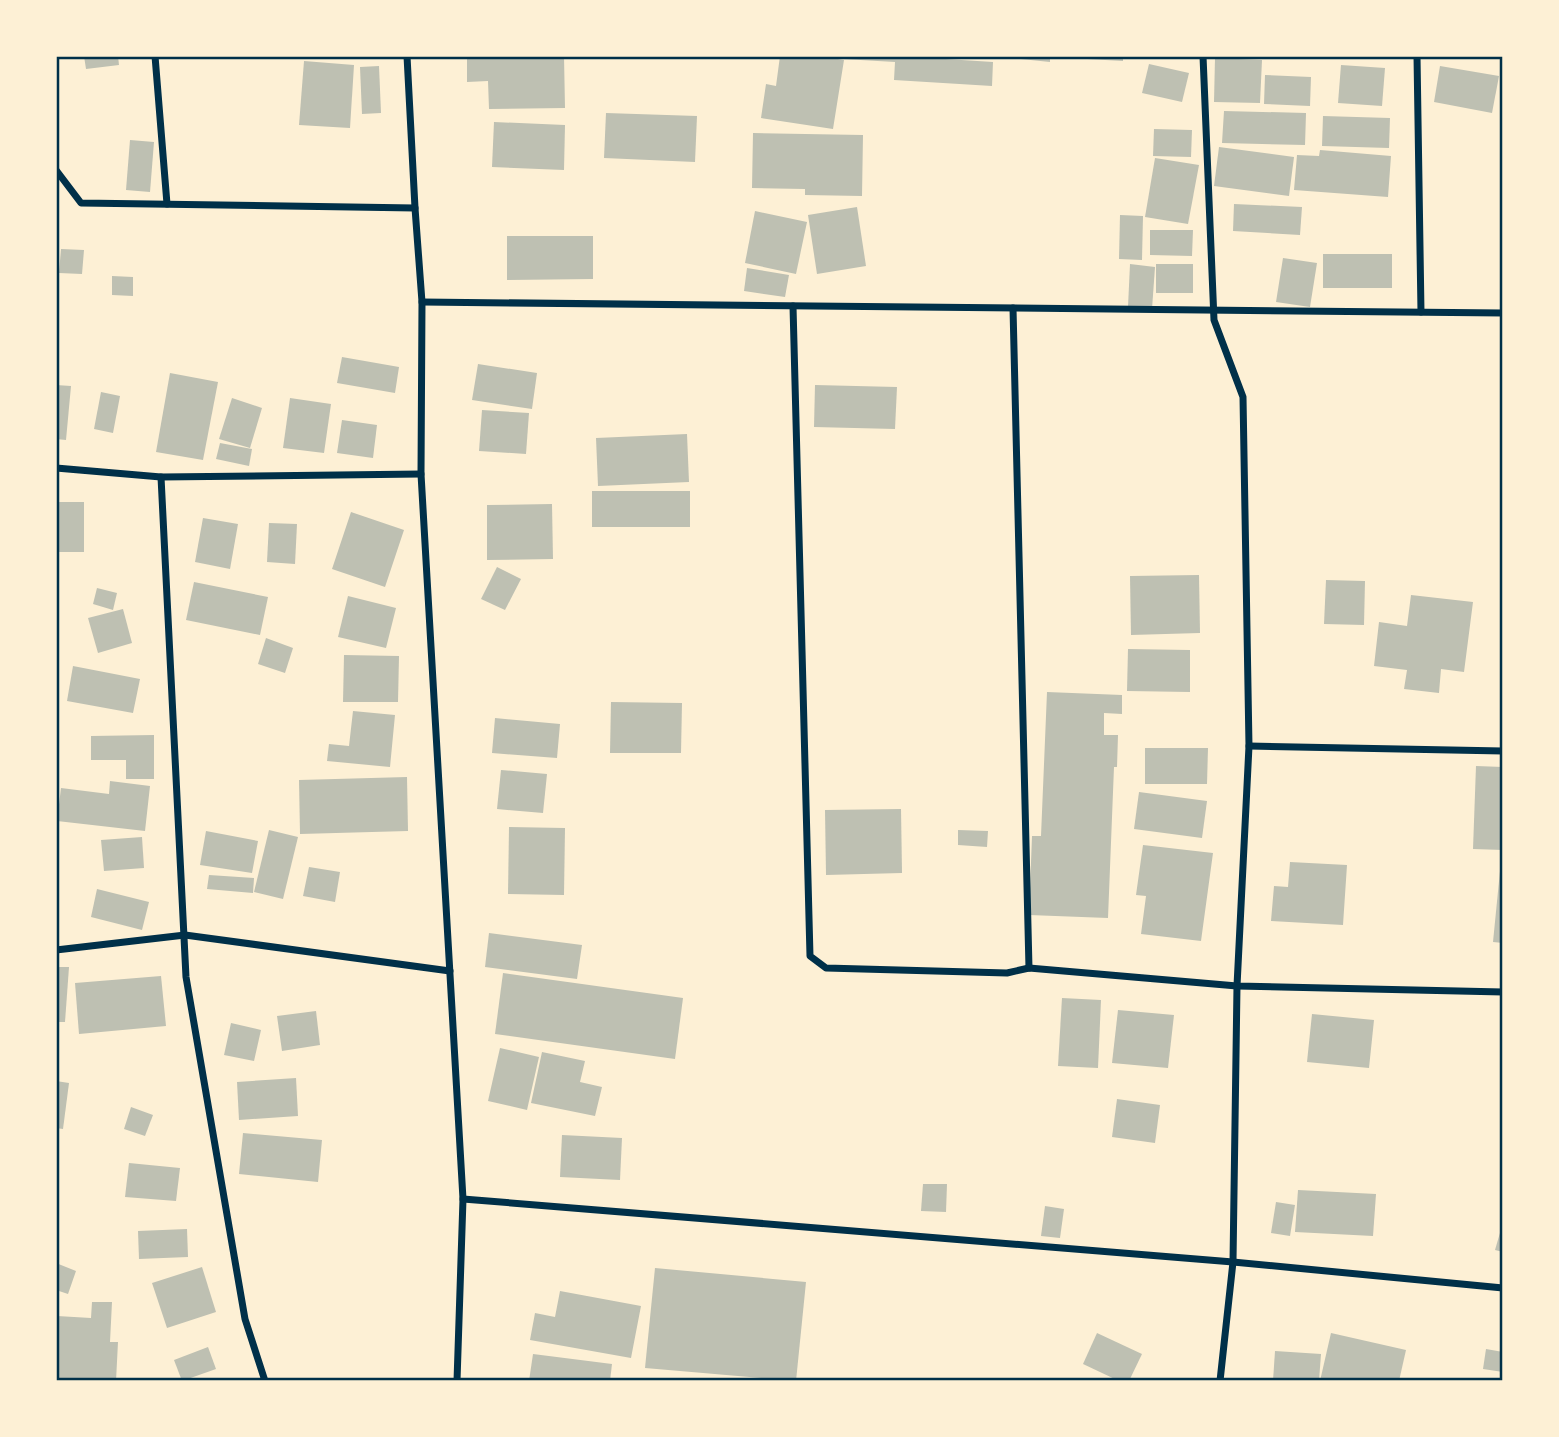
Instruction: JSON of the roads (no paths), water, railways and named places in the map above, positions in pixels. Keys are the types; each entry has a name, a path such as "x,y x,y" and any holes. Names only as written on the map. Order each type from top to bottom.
{"street":[{"path":"155,56 167,204"},
{"path":"407,56 422,302 421,474 463,1199 457,1381"},
{"path":"1203,56 1214,320 1243,397 1249,746 1237,986 1233,1262 1220,1381"},
{"path":"1417,56 1421,312"},
{"path":"56,170 81,203 415,208"},
{"path":"422,302 1503,313"},
{"path":"793,306 810,956 825,968 1007,973 1029,968 1237,986 1503,992"},
{"path":"1013,308 1029,968"},
{"path":"56,468 161,477 421,474"},
{"path":"161,477 186,977 245,1319 265,1381"},
{"path":"1249,746 1503,751"},
{"path":"56,950 185,936 450,971"},
{"path":"463,1199 1233,1262 1503,1288"}]}
